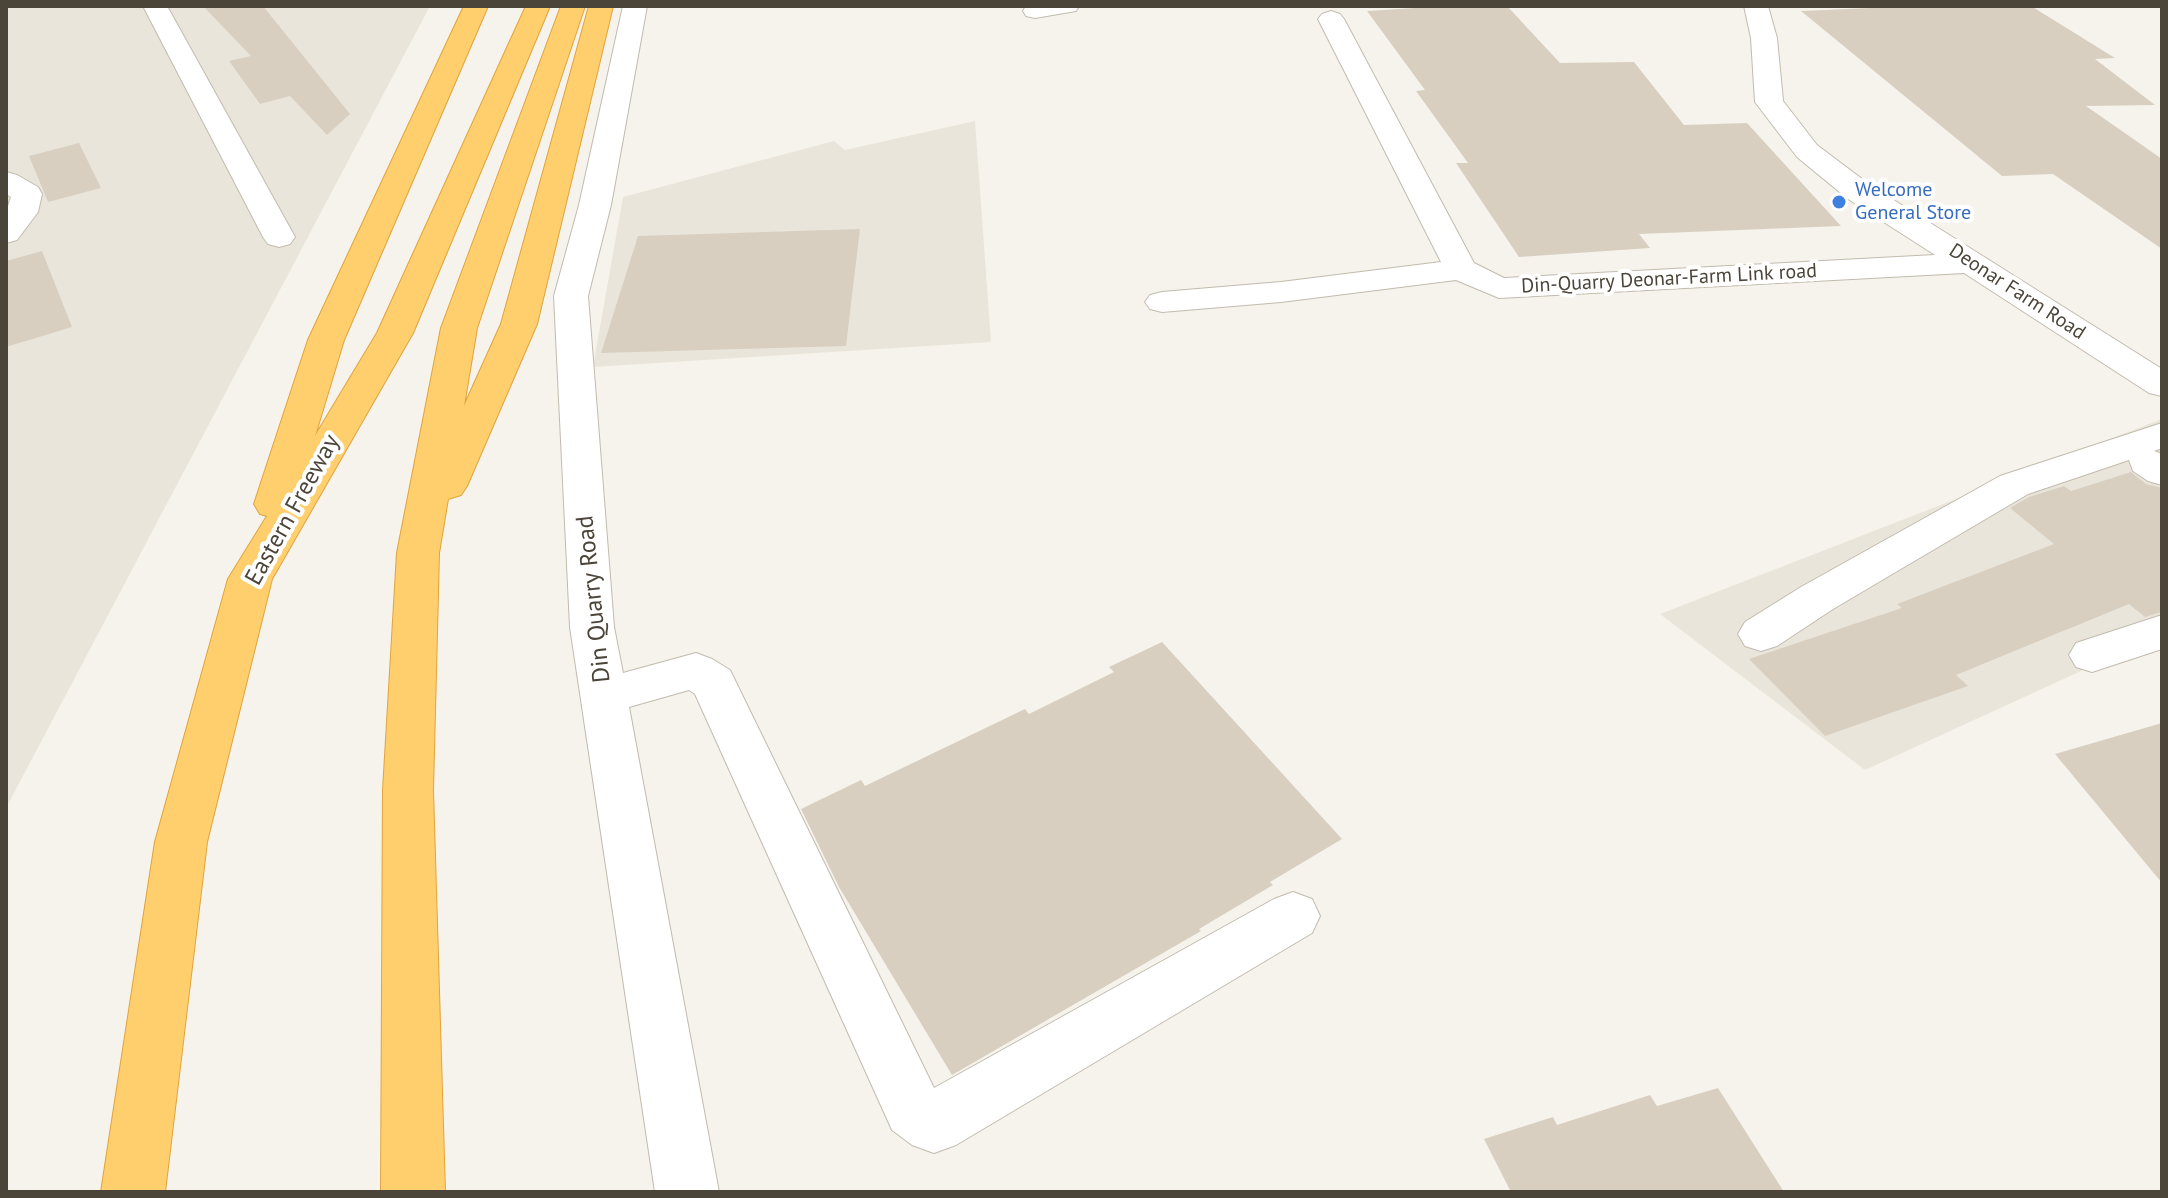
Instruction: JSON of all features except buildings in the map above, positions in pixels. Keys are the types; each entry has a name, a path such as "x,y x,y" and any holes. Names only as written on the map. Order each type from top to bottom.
{"highway":[{"path":"250,579 326,340 476,6"},
{"name":"Eastern Freeway","path":"133,1192 181,842 250,579 395,333 538,6"},
{"path":"413,1192 408,790 418,553 459,328 573,6"},
{"path":"418,553 519,324 601,6"}],"street":[{"path":"155,6 279,237"},
{"name":"Din Quarry Road","path":"635,6 595,205 571,296 592,627 687,1192"},
{"path":"1035,11 1067,6"},
{"name":"Deonar Farm Road","path":"1756,6 1764,38 1769,102 1807,151 1859,192 2162,385"},
{"path":"1162,302 1281,292 1461,269 1331,19"},
{"path":"6,181 27,194 22,212 6,233"},
{"name":"Din-Quarry Deonar-Farm Link road","path":"1461,269 1499,288 1971,263"},
{"path":"1761,634 1817,598 2014,485 2157,456"},
{"path":"2092,655 2162,632"},
{"path":"603,696 696,671 713,683 913,1109 934,1123 1293,916"}],"shaded area":[{"path":"6,6 430,6 6,808"},
{"path":"975,121 991,342 593,367 623,197 834,141 845,150"},
{"path":"2162,419 2162,634 1865,770 1660,614"}],"place":[{"name":"Welcome General Store","path":"1839,202"}]}
